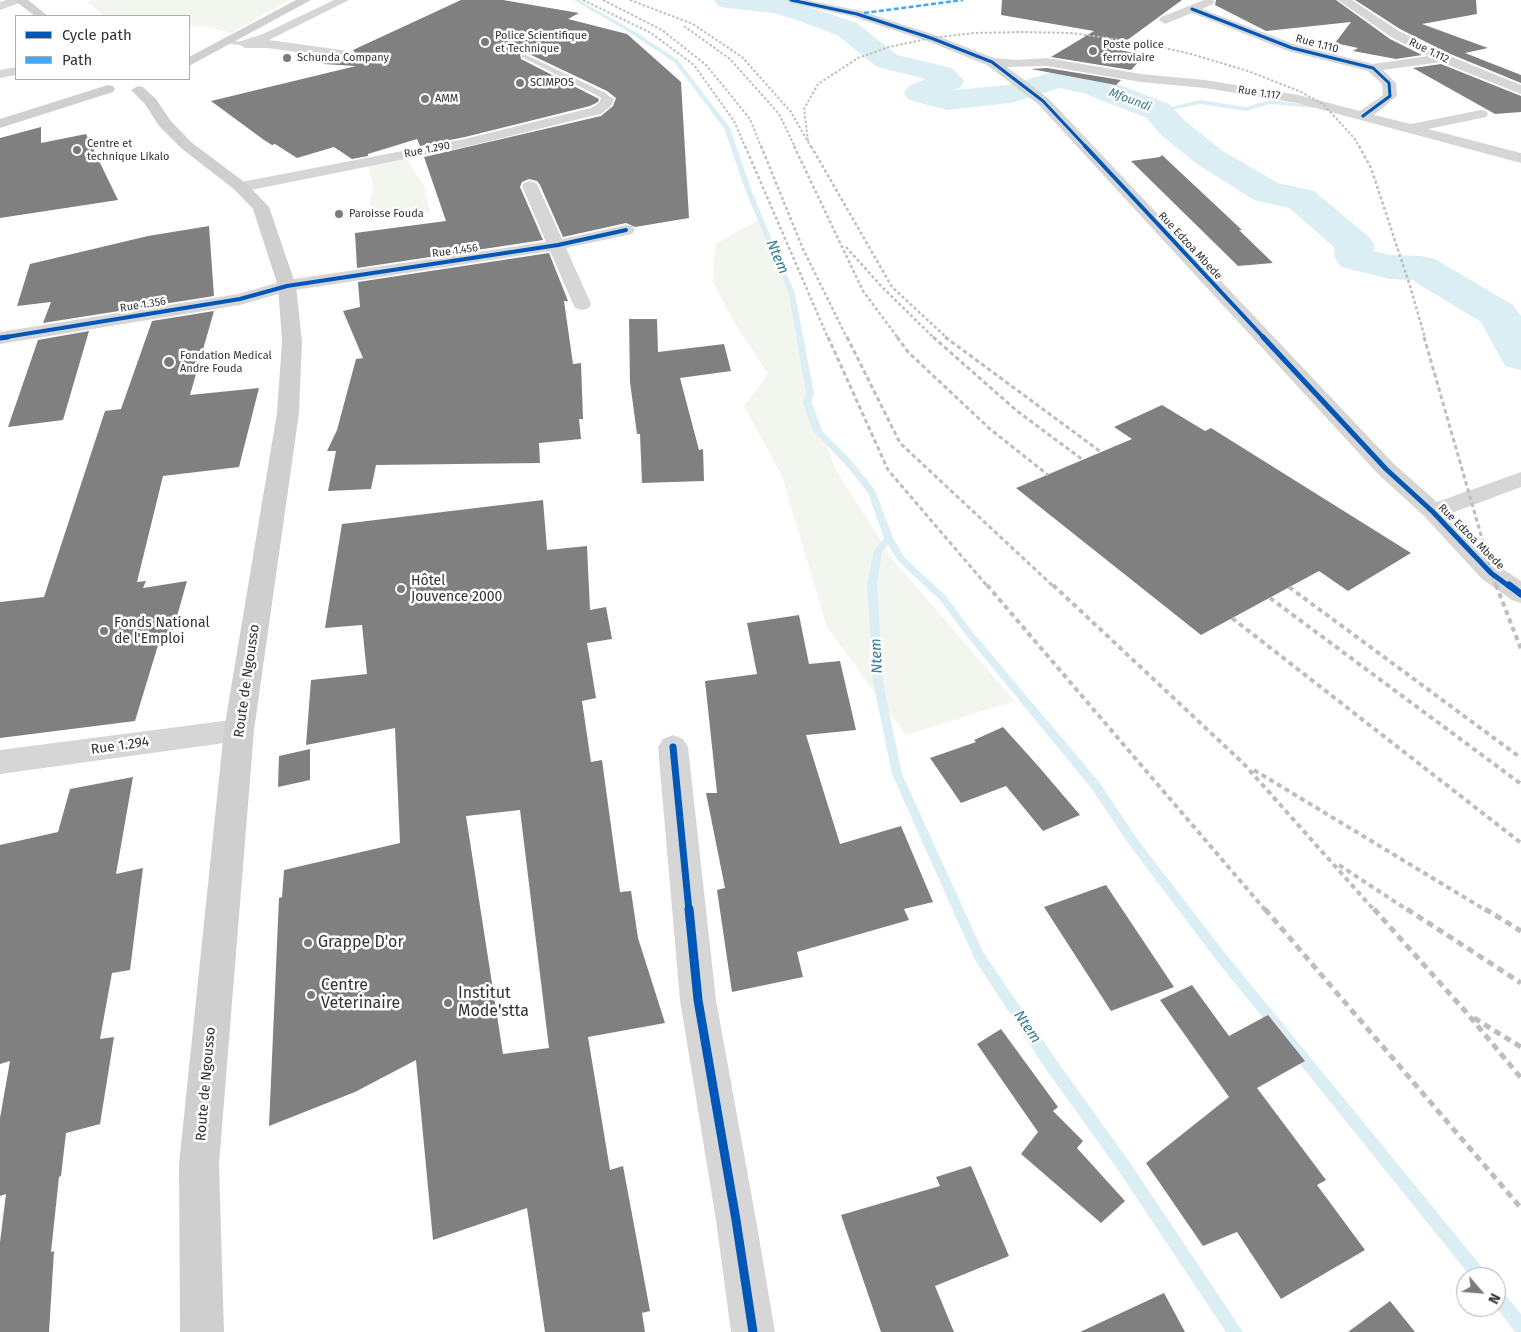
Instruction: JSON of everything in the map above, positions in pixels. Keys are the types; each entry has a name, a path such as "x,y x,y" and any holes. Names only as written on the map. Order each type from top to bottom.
{"main road":[{"path":"19,0 41,15"},
{"path":"190,61 305,0"},
{"path":"0,124 121,87"},
{"name":"Route de Ngousso","path":"121,87 151,102 164,123 186,145 241,187 261,207 287,286 292,342 288,413 239,730 198,1164 202,1332"}],"street":[{"path":"0,6 19,0"},
{"path":"245,44 267,38 343,0"},
{"name":"Rue Edzoa Mbede","path":"791,0 857,14 931,38 992,62 1043,101 1386,469 1433,512 1491,573 1521,594"},
{"path":"1165,20 1214,0"},
{"name":"Rue 1.112","path":"1344,0 1394,34 1442,58 1521,90"},
{"name":"Rue 1.110","path":"1192,9 1292,48 1373,68"},
{"path":"245,44 267,44 348,55"},
{"path":"1373,68 1442,58"},
{"name":"Rue 1.117","path":"992,62 1005,64 1048,62 1142,78 1206,84 1298,99 1521,158"},
{"path":"1362,116 1390,96 1389,83 1373,68"},
{"path":"0,74 15,71"},
{"name":"Rue 1.290","path":"241,187 474,141 596,110 605,105 607,99"},
{"path":"1410,129 1481,114"},
{"path":"530,186 558,245 582,304"},
{"name":"Rue 1.456","path":"287,286 558,245 626,230"},
{"name":"Rue 1.356","path":"0,338 240,299 287,286"},
{"path":"1433,512 1521,479"},
{"name":"Rue 1.294","path":"0,762 239,730"},
{"path":"673,747 698,1000 753,1332"}],"lane":[{"path":"227,42 245,44"},
{"path":"524,56 603,95 607,99"}],"shaded area":[{"path":"290,0 231,33 205,26 190,26 190,15 102,15 87,1"},
{"path":"406,159 424,185 430,213 373,219 371,221 370,200 374,190 368,166"},
{"path":"760,219 792,294 810,393 835,468 893,560 1015,701 906,735 827,627 782,476 744,406 768,374 734,322 713,282 715,244"}],"building":[{"path":"461,0 503,0 579,13 568,19 627,34 681,82 689,218 635,227 626,223 563,237 540,185 537,181 529,179 522,182 520,187 543,240 357,268 355,233 446,221 424,157 601,116 613,106 616,98 607,91 527,53 522,53 520,55 521,59 599,99 598,102 590,106 465,137 420,146 417,139 368,154 368,156 352,159 334,147 297,158 275,144 272,145 264,140 211,101 356,66 323,64 334,59 353,60 356,54 353,50"},
{"path":"1002,0 1182,0 1115,49 1145,55 1131,70 1051,57 1094,31 1001,15"},
{"path":"1216,0 1336,0 1390,39 1422,55 1396,59 1353,51 1358,48 1335,43 1351,22 1266,31 1215,5"},
{"path":"1355,0 1476,0 1477,14 1422,24 1488,48 1465,53 1521,75 1521,83 1448,53 1400,29"},
{"path":"1441,64 1521,96 1521,112 1495,114 1413,68"},
{"path":"1047,68 1121,80 1116,85 1031,69"},
{"path":"41,127 41,143 86,134 118,200 0,218 0,138"},
{"path":"1162,155 1242,230 1239,230 1273,263 1238,266 1131,161 1160,157"},
{"path":"209,226 214,296 43,323 51,302 17,306 30,264 148,236"},
{"path":"549,253 568,301 564,301 573,364 581,363 583,419 579,419 581,439 539,443 540,463 376,465 371,489 328,491 336,451 327,451 337,430 356,359 363,358 343,311 360,307 358,282"},
{"path":"214,311 190,395 259,388 239,467 163,476 137,582 146,581 143,588 187,581 170,641 159,642 135,721 0,738 0,602 44,597 105,411 121,409 152,321"},
{"path":"629,319 657,319 658,352 724,344 731,371 680,378 699,450 703,449 704,481 642,483 640,434 637,434 630,382"},
{"path":"89,331 63,420 8,427 38,340"},
{"path":"1162,405 1205,431 1211,428 1411,553 1348,591 1319,571 1201,635 1016,488 1132,439 1114,427"},
{"path":"543,500 547,550 587,546 590,610 606,607 612,639 587,643 596,698 582,701 591,762 602,760 620,892 631,891 638,938 665,1023 588,1037 610,1170 623,1166 650,1311 642,1313 645,1332 545,1332 527,1208 433,1240 416,1060 355,1092 269,1126 279,898 282,897 284,870 400,843 395,728 306,745 311,680 367,674 362,625 325,628 342,524","holes":["520,810 549,1048 503,1054 466,816"]},
{"path":"799,615 809,664 840,661 856,730 806,735 840,844 901,826 933,902 904,909 909,920 797,952 803,977 732,992 717,890 725,888 706,793 717,793 705,681 757,674 747,623"},
{"path":"1003,727 1080,815 1043,831 1006,786 961,803 930,758 976,742 974,740"},
{"path":"310,749 310,780 278,787 279,756"},
{"path":"133,777 116,874 143,868 130,970 112,973 100,1039 114,1037 100,1124 66,1133 51,1252 54,1251 49,1332 0,1332 0,1242 6,1194 0,1196 0,1118 10,1061 0,1064 0,845 58,832 70,789"},
{"path":"1106,885 1174,987 1111,1011 1044,907"},
{"path":"1192,985 1229,1036 1268,1015 1305,1061 1257,1088 1326,1180 1317,1185 1365,1250 1281,1299 1237,1232 1203,1246 1146,1163 1229,1097 1160,1000"},
{"path":"1001,1029 1058,1107 1053,1111 1083,1141 1077,1148 1125,1201 1101,1223 1021,1154 1038,1132 977,1044"},
{"path":"971,1166 1009,1256 935,1286 954,1332 881,1332 841,1215 940,1186 936,1177"},
{"path":"1164,1293 1185,1332 1080,1332"},
{"path":"1390,1301 1415,1332 1348,1332"}],"waterway":[{"name":"Ntem","path":"576,0 632,32 676,61 727,128 749,192 792,294 810,393 807,403 817,431 848,462 872,492 889,538"},
{"name":"Mfoundi","path":"727,0 775,5 804,13 847,29 887,61 941,74 949,81 920,93 947,100 1011,94 1059,79 1091,85 1158,111 1172,127 1209,157 1267,192 1301,199 1354,244 1355,258 1390,267 1421,268 1498,314 1516,343 1521,356"},
{"path":"1158,111 1200,102 1246,109 1270,102 1315,106"},
{"path":"889,538 902,560 943,598 968,632 1095,785 1134,843 1221,957 1473,1267"},
{"name":"Ntem","path":"889,538 878,551 872,583 878,682 897,774 979,956 1052,1066 1121,1162 1235,1332"},
{"path":"1506,1307 1521,1326"}],"railway":[{"path":"583,0 651,33 694,65 734,121 745,147"},
{"path":"603,0 662,30 706,65 750,119 761,147"},
{"path":"630,0 693,24 742,57 791,112 811,147"},
{"path":"684,26 730,59 779,114 795,147"},
{"path":"808,141 804,109 818,84 858,58 889,47 931,38 974,33 1022,32 1071,33 1143,43 1191,54 1248,71 1299,91 1323,104 1355,139 1359,147"},
{"path":"745,146 828,338"},
{"path":"761,146 803,249 847,338"},
{"path":"794,146 863,291 898,338"},
{"path":"811,146 892,287 947,338"},
{"path":"1359,146 1371,168 1425,338"},
{"path":"846,247 882,287 934,338"},
{"path":"828,337 888,470 988,587"},
{"path":"847,337 900,443 1054,587"},
{"path":"897,337 908,352 990,429 1048,475"},
{"path":"933,337 1017,411 1083,460"},
{"path":"945,337 1101,452"},
{"path":"1424,337 1496,587"},
{"path":"987,585 1266,911"},
{"path":"1053,585 1243,763 1375,911"},
{"path":"1496,585 1521,649"},
{"path":"1289,587 1521,758"},
{"path":"1270,598 1521,784"},
{"path":"1232,618 1521,843"},
{"path":"1254,770 1487,911"},
{"path":"1339,865 1409,911"},
{"path":"1265,909 1521,1208"},
{"path":"1374,909 1466,1012 1521,1078"},
{"path":"1407,909 1521,983"},
{"path":"1485,909 1521,931"},
{"path":"1474,1018 1521,1047"}],"marked path":[{"path":"864,13 963,0"}],"cycle path":[{"path":"791,0 857,14 931,38 992,62 1043,101 1386,469 1433,512 1491,573 1521,594"},
{"path":"1192,9 1292,48 1373,68 1389,83 1390,96 1363,116"},
{"path":"0,338 240,299 287,286 558,245 626,230"},
{"path":"673,747 698,1000 736,1220 753,1332"}],"place":[{"name":"Police Scientifique et Technique","path":"485,42"},
{"name":"Poste police ferroviaire","path":"1093,51"},
{"name":"Schunda Company","path":"287,58"},
{"name":"SCIMPOS","path":"520,83"},
{"name":"AMM","path":"425,99"},
{"name":"Centre et technique Likalo","path":"77,150"},
{"name":"Paroisse Fouda","path":"339,214"},
{"name":"Fondation Medical Andre Fouda","path":"169,362"},
{"name":"Hôtel Jouvence 2000","path":"401,589"},
{"name":"Fonds National de l'Emploi","path":"104,631"},
{"name":"Grappe D'or","path":"308,943"},
{"name":"Centre Veterinaire","path":"311,995"},
{"name":"Institut Mode'stta","path":"448,1003"}]}
